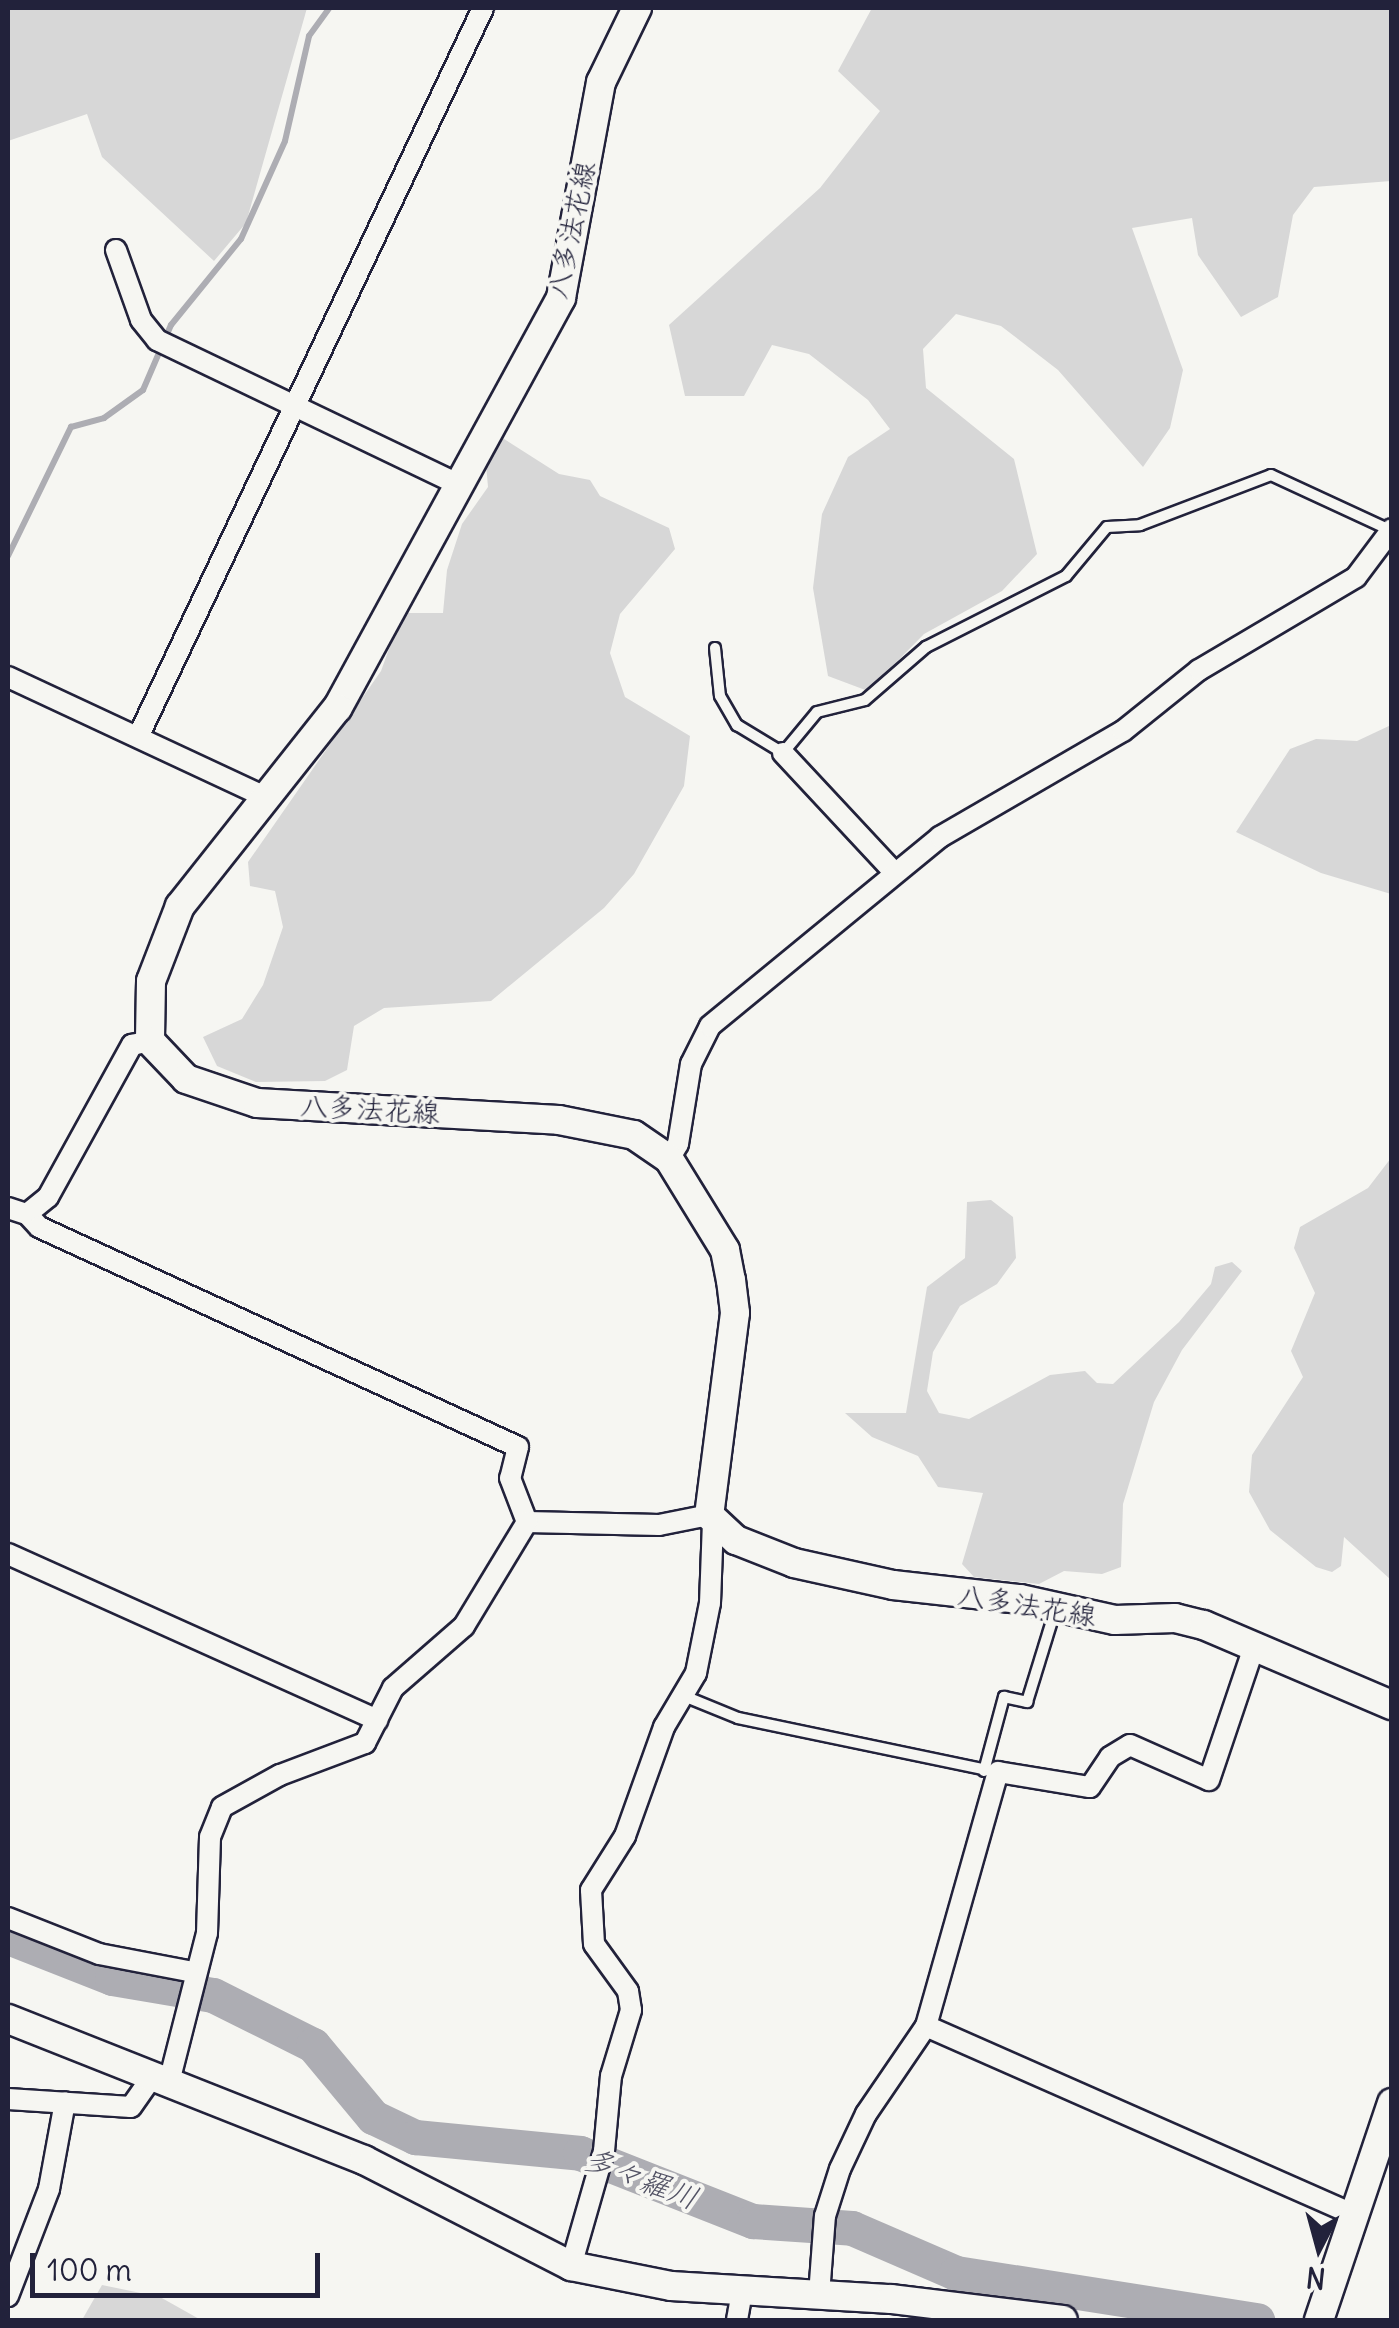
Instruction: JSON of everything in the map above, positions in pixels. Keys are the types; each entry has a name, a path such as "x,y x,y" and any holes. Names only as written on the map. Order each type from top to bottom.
{"main road":[{"name":"八多法花線","path":"637,8 602,82 561,298 337,708 262,796 180,906 151,981 150,1041 186,1079 257,1103 559,1120 634,1135 669,1159 724,1250 735,1313 711,1519 736,1540 794,1562 893,1584 1056,1607 1115,1620 1175,1618 1392,1705"},
{"path":"8,2019 159,2083 364,2160 572,2266 640,2282 819,2295 1063,2320"},
{"path":"1320,2318 1392,2103"}],"street":[{"path":"138,738 483,8"},
{"path":"116,250 141,320 162,344 458,484"},
{"path":"669,1159 678,1144 691,1064 710,1026 940,837 1123,730 1200,670 1356,578 1390,530"},
{"path":"8,677 262,796"},
{"path":"783,753 894,872"},
{"path":"150,1041 132,1045 48,1197 17,1211 39,1227 518,1446 510,1478 528,1522"},
{"path":"528,1522 659,1524 711,1519 710,1603 696,1673 664,1727 625,1836 591,1890 594,1944 628,1992 631,2010 611,2076 604,2151 572,2266"},
{"path":"8,2100 131,2107 159,2083 191,1984 210,1908 210,1838 222,1807 280,1776 365,1743 393,1688 464,1626 528,1522"},
{"path":"8,1554 377,1720"},
{"path":"819,2295 826,2216 866,2114 926,2026 991,1772 1090,1787 1110,1757 1130,1745 1208,1780 1254,1647"},
{"path":"8,1918 191,1984"},
{"path":"926,2026 1353,2214"},
{"path":"8,2296 49,2189 64,2102"},
{"path":"738,2320 742,2291"}],"lane":[{"path":"714,648 720,696 737,726 783,753 816,712 865,700 926,646 1066,576 1106,527 1140,525 1271,475 1390,530"},
{"path":"684,1696 738,1718 991,1772 1004,1697 1028,1702 1056,1607"}],"shaded area":[{"path":"8,8 307,8 246,223 214,261 102,157 87,114 8,141"},
{"path":"872,8 1391,8 1391,181 1314,187 1293,215 1278,297 1241,317 1198,255 1192,218 1132,228 1183,370 1170,428 1143,467 1058,370 1001,326 956,314 923,349 926,388 1014,459 1037,554 1002,591 924,634 868,691 828,676 813,588 822,514 848,457 890,429 868,400 809,354 772,345 744,396 685,396 669,325 820,188 880,111 838,71"},
{"path":"498,435 559,474 590,480 600,496 669,528 675,549 620,614 610,653 625,697 690,736 684,786 634,874 604,908 491,1001 384,1008 354,1026 347,1070 325,1081 256,1082 217,1066 203,1037 242,1019 263,985 283,927 275,891 250,886 248,862 381,671 402,613 443,613 447,570 462,524 488,487 485,453"},
{"path":"1391,725 1391,894 1321,873 1236,832 1290,749 1316,739 1357,741"},
{"path":"1391,1158 1391,1580 1344,1537 1341,1566 1332,1572 1316,1567 1270,1530 1249,1492 1252,1455 1303,1377 1291,1351 1315,1293 1294,1248 1300,1227 1368,1188"},
{"path":"991,1200 1013,1217 1016,1258 997,1284 960,1306 933,1352 927,1391 939,1413 969,1419 1050,1375 1085,1371 1097,1383 1113,1384 1179,1322 1211,1284 1215,1267 1232,1262 1242,1271 1182,1350 1154,1402 1123,1504 1121,1567 1102,1574 1064,1571 1039,1584 974,1577 962,1564 983,1493 938,1487 918,1456 872,1437 845,1413 906,1413 927,1287 965,1258 967,1202"},
{"path":"102,2285 160,2297 201,2320 82,2320"}],"waterway":[{"path":"8,556 71,427 104,418 143,390 171,325 241,239 285,141 309,36 329,8"},
{"name":"多々羅川","path":"8,1937 112,1978 213,1995 313,2045 373,2117 415,2137 580,2153 753,2221 852,2228 956,2273 1257,2320"}]}
